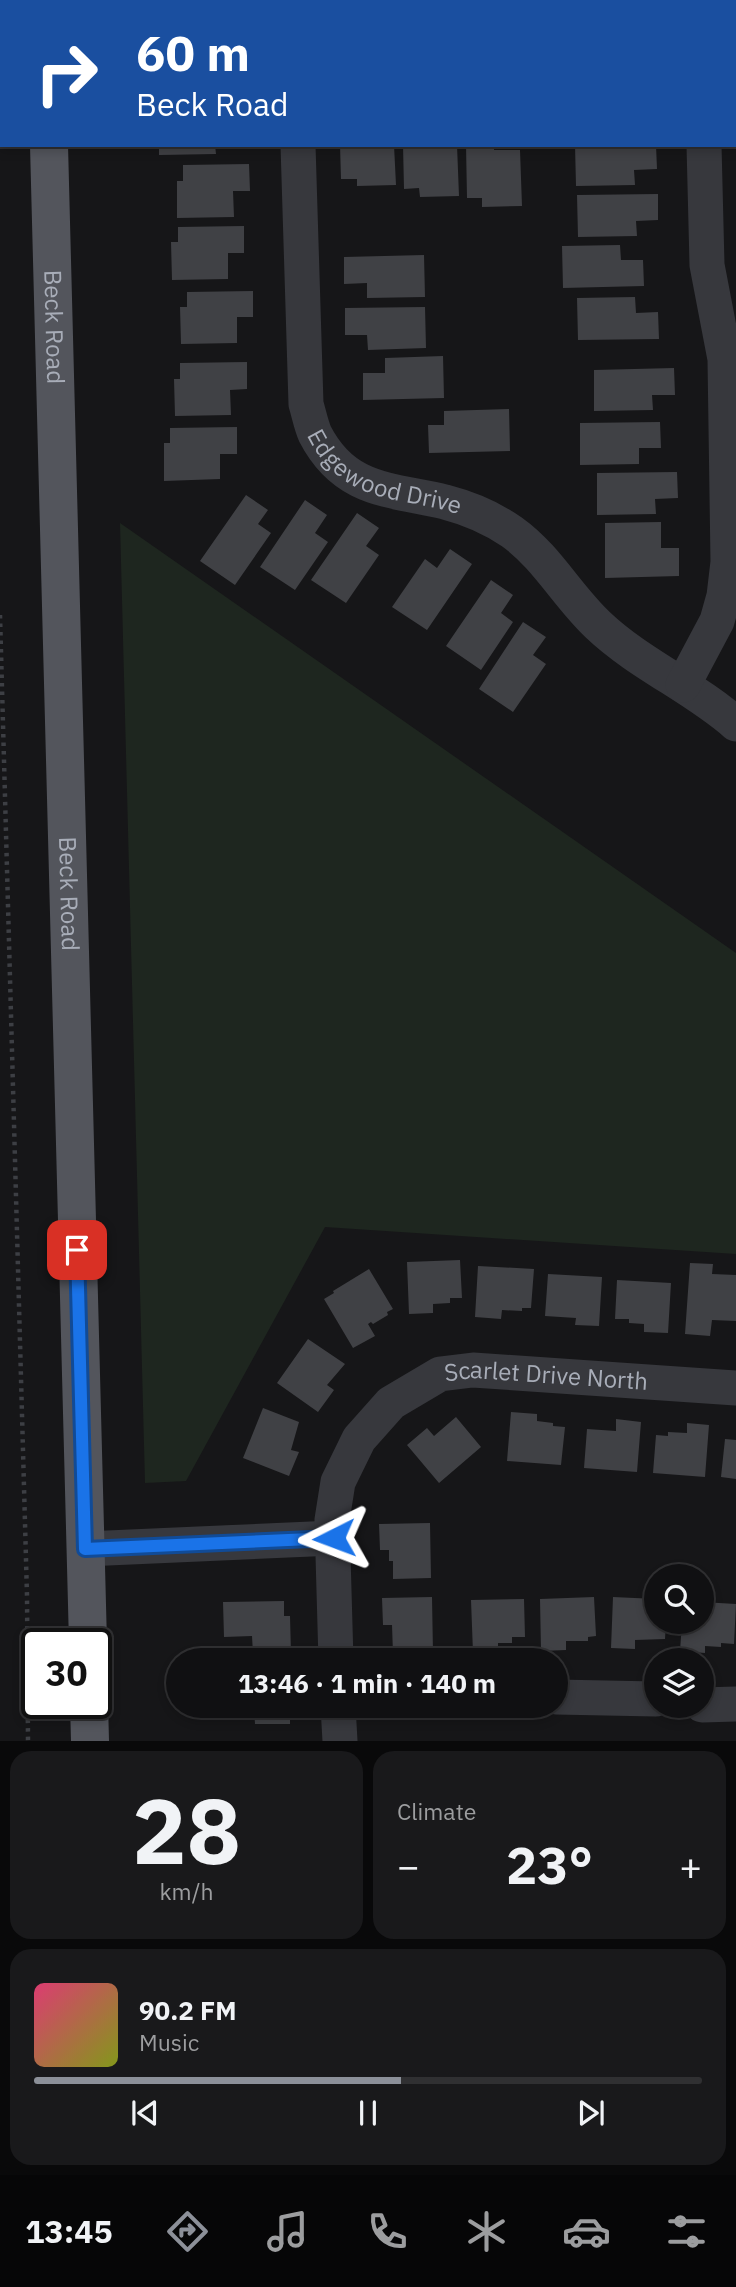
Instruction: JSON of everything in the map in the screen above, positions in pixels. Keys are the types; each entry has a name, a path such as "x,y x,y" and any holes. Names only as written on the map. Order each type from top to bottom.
{"main road":[{"name":"Beck Road","path":"50,147 88,1628"},
{"path":"89,1719 90,1741"}],"street":[{"name":"Edgewood Drive","path":"298,147 306,404 314,432 328,455 344,470 367,485 393,493 446,502 483,514 512,532 533,549 599,627 736,724"},
{"path":"683,685 717,621 724,596 728,562 725,359 707,265 704,147"},
{"name":"Scarlet Drive North","path":"335,1648 332,1520 338,1482 359,1439 391,1404 440,1374 473,1370 736,1388"},
{"path":"85,1549 334,1538"},
{"path":"568,1697 644,1699"},
{"path":"714,1705 736,1704"},
{"path":"339,1718 340,1741"}],"path":[{"path":"0,615 27,1596 28,1741"}],"shaded area":[{"path":"120,523 736,953 736,1254 325,1227 186,1481 145,1483"}],"building":[{"path":"159,147 215,147 216,154 159,155"},
{"path":"340,147 394,147 396,185 357,186 357,179 341,179"},
{"path":"403,147 457,147 459,196 420,197 419,188 404,189"},
{"path":"466,147 520,150 522,206 482,207 482,198 467,198"},
{"path":"575,147 656,147 657,169 634,170 635,185 576,186"},
{"path":"249,164 250,191 233,191 234,217 177,218 177,181 183,181 183,165"},
{"path":"658,194 658,220 636,221 637,236 578,237 577,195"},
{"path":"244,226 244,253 228,253 228,279 172,280 171,242 178,242 178,227"},
{"path":"620,245 621,260 643,260 644,286 563,288 562,246"},
{"path":"424,255 425,297 367,298 367,283 344,284 344,257"},
{"path":"253,291 253,317 237,317 237,343 181,344 180,307 187,307 187,292"},
{"path":"635,297 636,313 658,312 659,339 578,340 577,298"},
{"path":"425,307 426,348 368,350 367,335 345,335 345,308"},
{"path":"443,356 444,398 363,400 363,373 385,373 385,358"},
{"path":"247,362 247,389 230,390 231,415 175,416 174,379 180,379 180,363"},
{"path":"674,368 675,395 652,395 653,410 594,411 594,370"},
{"path":"509,409 510,451 429,453 428,425 444,425 444,411"},
{"path":"660,422 661,448 639,448 639,464 580,465 580,423"},
{"path":"237,427 237,454 220,454 220,479 164,481 164,443 170,443 170,428"},
{"path":"677,472 678,498 655,499 656,514 597,515 597,473"},
{"path":"246,495 268,510 258,524 271,533 235,585 200,561"},
{"path":"305,500 327,515 315,533 328,542 295,590 260,567"},
{"path":"357,513 379,528 366,546 379,555 346,603 311,580"},
{"path":"661,522 661,548 679,548 679,576 605,578 605,523"},
{"path":"450,549 472,564 427,630 392,607 425,559 437,568"},
{"path":"491,580 513,595 501,613 513,622 481,670 446,646"},
{"path":"523,622 546,637 533,655 546,664 513,712 479,689"},
{"path":"460,1260 462,1298 450,1298 450,1303 433,1304 433,1313 409,1314 407,1262"},
{"path":"690,1263 713,1264 712,1274 736,1275 736,1321 712,1320 710,1336 685,1334"},
{"path":"478,1266 534,1269 531,1308 522,1308 522,1311 502,1310 501,1319 475,1317"},
{"path":"369,1269 393,1309 373,1324 368,1324 375,1336 353,1348 324,1299"},
{"path":"548,1274 602,1277 599,1326 575,1325 576,1318 545,1316"},
{"path":"617,1280 671,1283 668,1333 644,1332 644,1324 629,1323 629,1319 615,1319"},
{"path":"308,1339 345,1364 327,1385 334,1390 318,1412 277,1383"},
{"path":"263,1408 299,1422 291,1450 299,1452 289,1476 243,1458"},
{"path":"511,1412 537,1414 537,1421 565,1427 561,1465 507,1461"},
{"path":"456,1417 481,1447 439,1483 407,1445 427,1428 434,1436"},
{"path":"616,1419 641,1422 637,1472 584,1468 587,1429 616,1431"},
{"path":"687,1423 709,1425 705,1477 653,1473 656,1435 668,1436 668,1432 687,1433"},
{"path":"725,1439 736,1440 736,1479 721,1477"},
{"path":"430,1523 431,1578 393,1579 393,1561 389,1561 389,1550 380,1550 379,1524"},
{"path":"432,1597 433,1648 393,1648 392,1625 383,1625 382,1598"},
{"path":"594,1597 596,1636 588,1637 588,1641 566,1641 566,1648 541,1648 540,1599"},
{"path":"613,1597 644,1598 644,1634 665,1634 665,1639 635,1640 635,1649 611,1648"},
{"path":"524,1599 525,1637 512,1637 512,1643 498,1643 498,1648 473,1648 471,1600"},
{"path":"284,1601 284,1616 290,1616 291,1648 253,1648 252,1636 224,1637 223,1602"},
{"path":"714,1603 736,1604 734,1644 680,1648 681,1634 714,1634"},
{"path":"255,1718 290,1718 290,1724 255,1724"}],"route":[{"path":"77,1250 85,1549 334,1538"}]}
